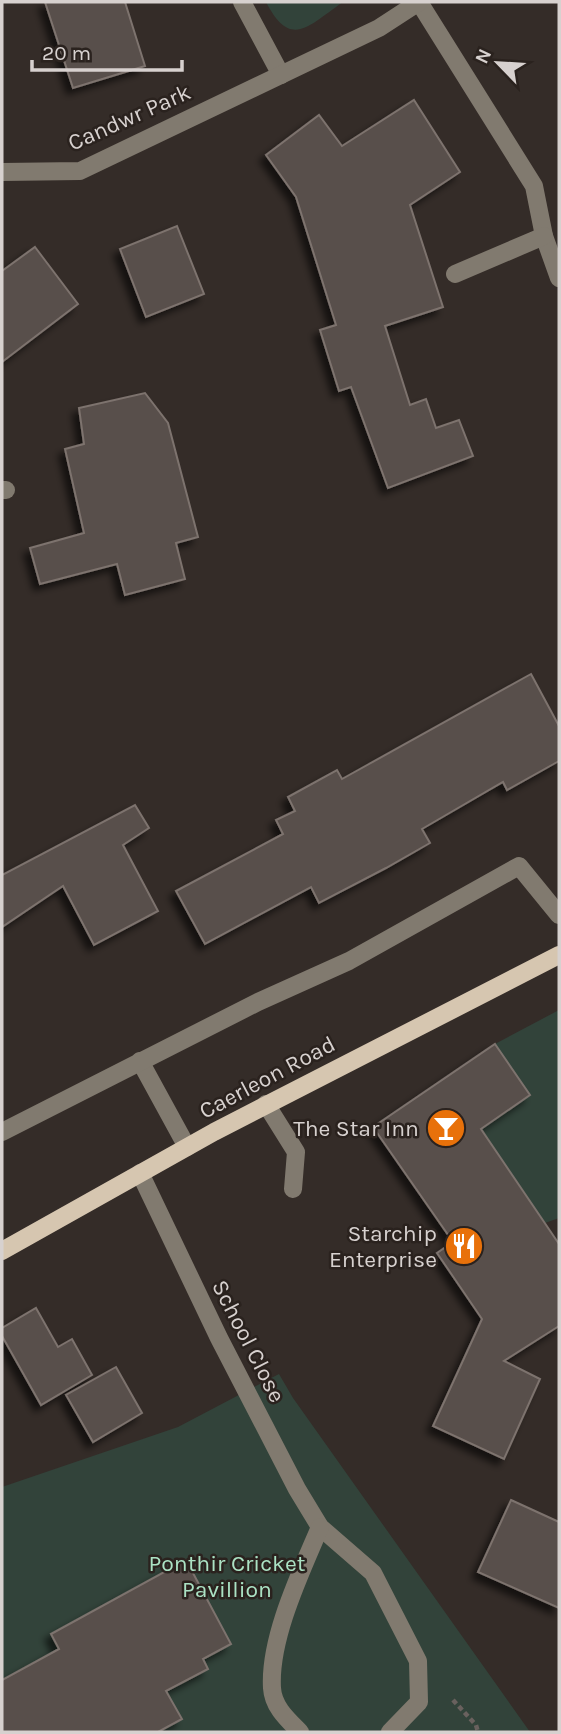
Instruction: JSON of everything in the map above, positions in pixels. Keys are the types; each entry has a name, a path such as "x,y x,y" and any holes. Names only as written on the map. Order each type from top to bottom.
{"main road":[{"name":"Caerleon Road","path":"2,1251 266,1104 559,955"}],"street":[{"path":"242,2 281,75"},
{"name":"Candwr Park","path":"2,172 80,171 379,28 419,2 534,186 544,236 559,278"},
{"path":"455,274 544,236"},
{"path":"2,1132 258,1002 349,961 519,866 559,915"},
{"path":"140,1061 187,1147"},
{"path":"266,1104 296,1152 293,1189"},
{"name":"School Close","path":"140,1173 219,1338 297,1489 320,1527 373,1573 418,1661 419,1702 390,1732"},
{"path":"300,1732 282,1715 272,1689 284,1622 320,1527"}],"green space":[{"path":"266,2 343,2 310,25 292,29 284,26 275,17"},
{"path":"559,1010 559,1218 545,1223 481,1129 530,1095 495,1044"},
{"name":"Ponthir Cricket Pavillion","path":"279,1374 293,1398 530,1732 2,1732 2,1487 178,1427"}],"building":[{"path":"45,2 125,2 145,66 73,88"},
{"path":"414,100 460,172 410,205 443,307 385,326 410,405 426,399 436,428 459,420 473,456 388,488 351,387 339,391 320,330 336,325 296,197 266,155 319,115 342,146"},
{"path":"177,226 204,294 146,317 120,249"},
{"path":"35,247 78,304 2,362 2,271"},
{"path":"145,393 168,423 198,537 176,543 185,579 125,595 117,564 40,584 30,548 84,533 65,449 84,444 79,408"},
{"path":"531,674 559,726 559,761 507,790 503,782 422,829 430,843 319,903 311,887 205,944 176,891 283,834 276,820 295,811 288,797 337,770 342,779"},
{"path":"135,805 149,828 123,845 158,911 94,945 63,886 2,927 2,875"},
{"path":"495,1044 530,1095 481,1129 559,1244 559,1326 504,1361 540,1379 504,1459 433,1426 482,1319 437,1253 453,1242 373,1127"},
{"path":"36,1308 58,1347 72,1339 92,1375 41,1405 2,1336 2,1328"},
{"path":"116,1367 142,1413 93,1442 66,1395"},
{"path":"511,1500 559,1522 559,1608 478,1572"},
{"path":"186,1560 231,1644 203,1659 208,1669 166,1691 182,1719 158,1732 2,1732 2,1680 59,1649 51,1634"}],"place":[{"name":"The Star Inn","path":"446,1128"},
{"name":"Starchip Enterprise","path":"464,1246"}]}
